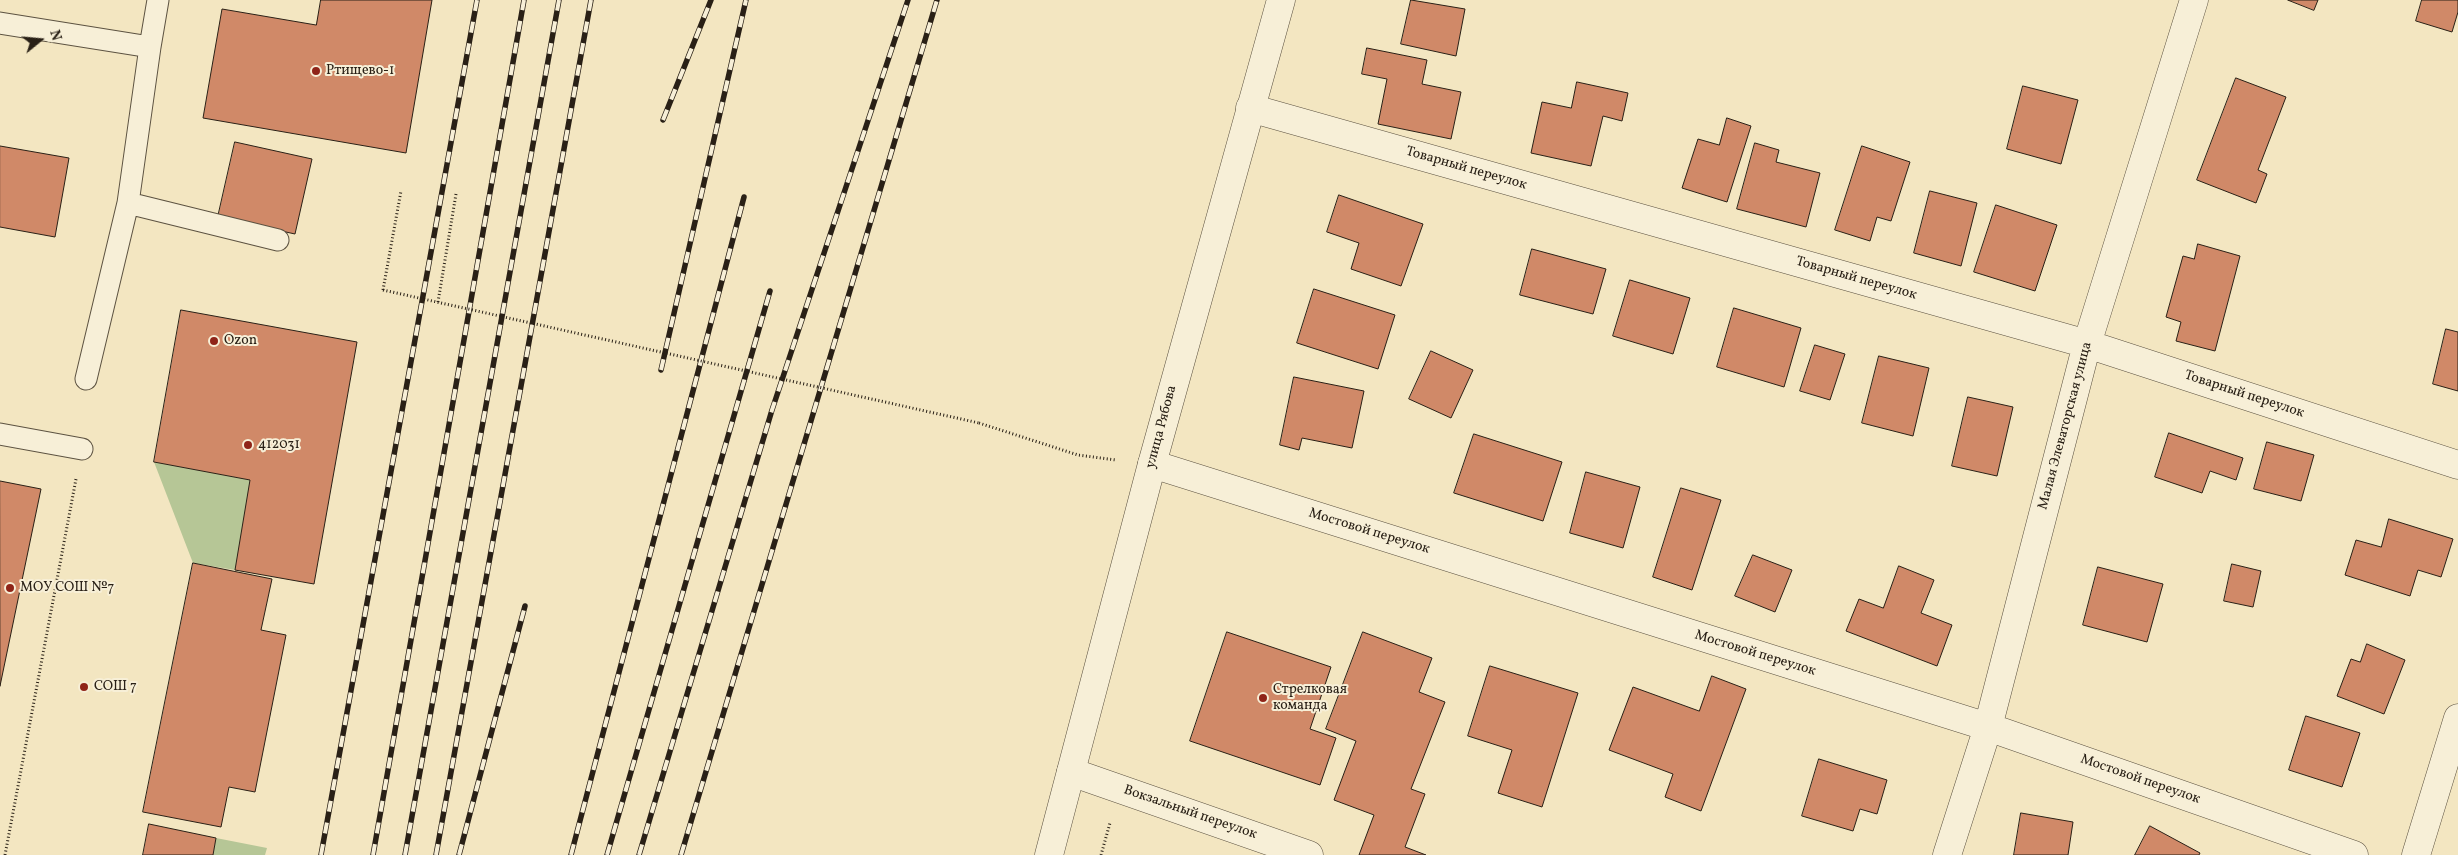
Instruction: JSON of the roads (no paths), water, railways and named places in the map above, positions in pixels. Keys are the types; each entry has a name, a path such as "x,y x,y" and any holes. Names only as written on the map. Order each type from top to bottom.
{"street":[{"name":"улица Рябова","path":"1049,855 1152,464 1281,0"},
{"name":"Малая Элеваторская улица","path":"1947,855 1988,726 2087,344 2194,0"},
{"name":"Товарный переулок","path":"1250,108 2087,344 2458,465"},
{"name":"Мостовой переулок","path":"1152,464 1988,726 2354,855"},
{"path":"2416,855 2458,718"},
{"name":"Вокзальный переулок","path":"1071,772 1309,855"}],"lane":[{"path":"86,379 128,203 158,0"},
{"path":"0,23 150,47"},
{"path":"128,203 278,240"},
{"path":"0,434 82,449"}],"railway":[{"path":"321,855 477,0"},
{"path":"373,855 524,0"},
{"path":"405,855 559,0"},
{"path":"436,855 591,0"},
{"path":"663,120 711,0"},
{"path":"661,370 746,0"},
{"path":"639,855 772,410 908,0"},
{"path":"681,855 937,0"},
{"path":"571,855 744,197"},
{"path":"607,855 770,291"},
{"path":"459,855 525,606"}],"place":[{"name":"Ртищево-1","path":"316,71"},
{"name":"Ozon","path":"214,341"},
{"name":"412031","path":"248,445"},
{"name":"МОУ СОШ №7","path":"10,588"},
{"name":"СОШ 7","path":"84,687"},
{"name":"Стрелковая команда","path":"1263,698"}]}
